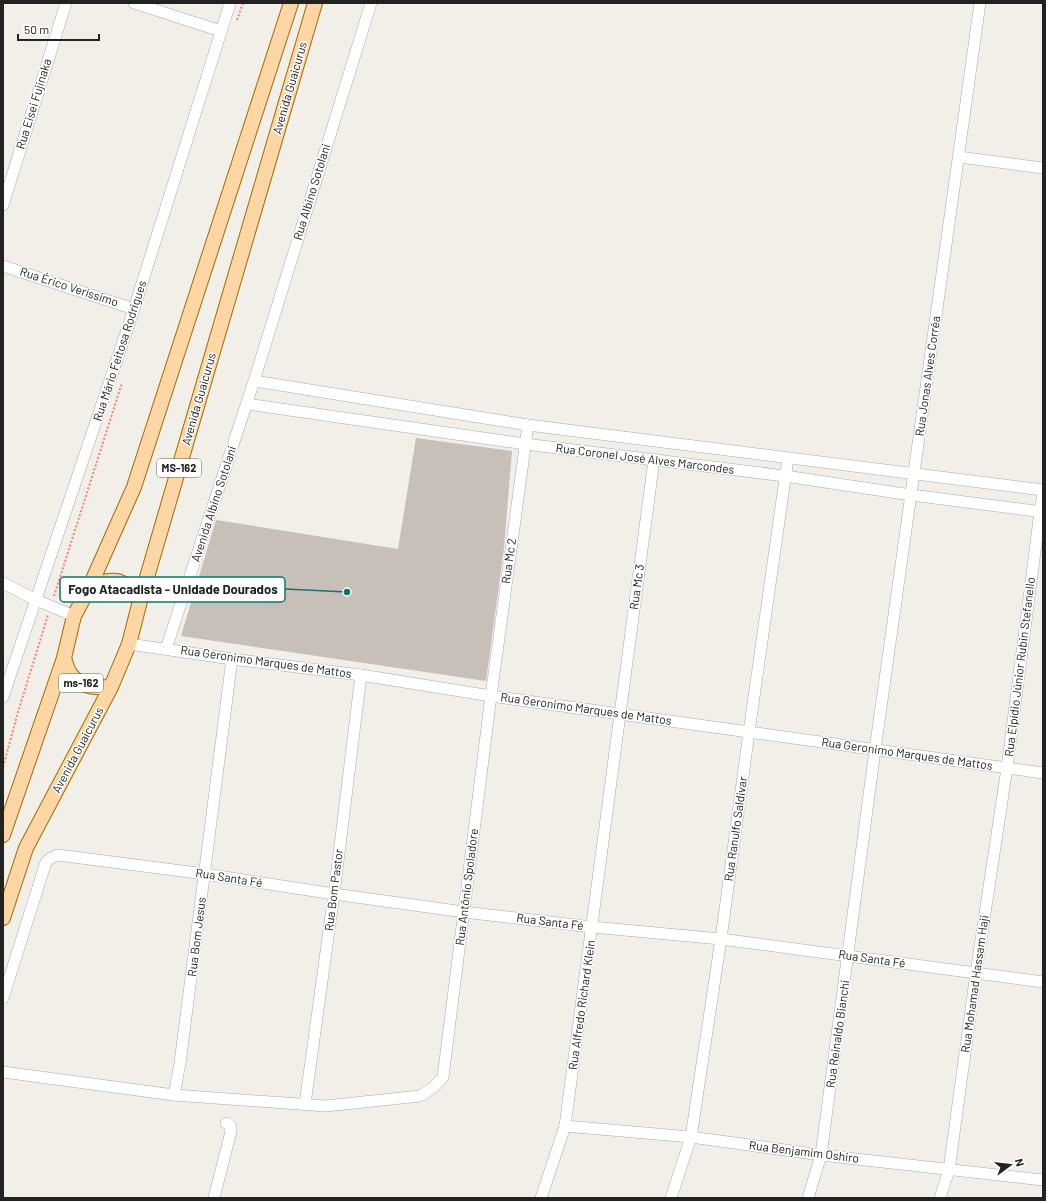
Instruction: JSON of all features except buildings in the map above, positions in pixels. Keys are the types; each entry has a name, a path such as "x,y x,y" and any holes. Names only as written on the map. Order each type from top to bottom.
{"main road":[{"name":"Avenida Guaicurus","path":"3,835 64,658 74,616 90,586 134,487 291,3"},
{"name":"Avenida Guaicurus","path":"3,918 26,848 111,687 130,644 140,601 315,3"},
{"path":"90,586 102,581 122,582 131,588 140,601"},
{"name":"ms-162","path":"64,658 72,676 86,686 100,688 111,687"}],"street":[{"name":"Rua Eisei Fujinaka","path":"3,205 66,3"},
{"path":"134,3 221,31"},
{"name":"Rua Mário Feitosa Rodrigues","path":"3,697 134,309 230,3"},
{"name":"Rua Albino Sotolani","path":"246,404 371,3"},
{"name":"Rua Jonas Alves Corrêa","path":"875,750 980,3"},
{"path":"959,157 1043,168"},
{"name":"Rua Érico Veríssimo","path":"3,266 134,309"},
{"name":"Rua Coronel José Alves Marcondes","path":"254,381 528,425 1043,490"},
{"name":"Rua Coronel José Alves Marcondes","path":"246,404 525,444 785,476 911,495 1041,512"},
{"name":"Avenida Albino Sotolani","path":"166,649 246,404"},
{"name":"Rua Mc 2","path":"491,696 528,425"},
{"name":"Rua Ranulfo Saldivar","path":"671,1198 691,1137 721,939 748,732 788,458"},
{"name":"Rua Mc 3","path":"620,714 654,460"},
{"name":"Rua Elpídio Júnior Rubin Stefanello","path":"1007,768 1043,494"},
{"path":"3,583 36,600 74,616"},
{"name":"Rua Geronimo Marques de Mattos","path":"130,644 232,660 360,675 491,696 1043,773"},
{"name":"Rua Bom Jesus","path":"174,1095 180,1063 232,660"},
{"name":"Rua Bom Pastor","path":"306,1104 334,894 360,675"},
{"name":"Rua Antônio Spoladore","path":"306,1104 326,1106 420,1096 434,1088 443,1077 491,696"},
{"name":"Rua Alfredo Richard Klein","path":"541,1198 565,1126 620,714"},
{"name":"Rua Reinaldo Bianchi","path":"808,1198 821,1155 875,750"},
{"name":"Rua Mohamad Hassam Haji","path":"940,1198 949,1170 976,973 1007,768"},
{"name":"Rua Santa Fé","path":"3,998 46,862 58,855 205,874 464,912 592,927 721,939 1043,982"},
{"path":"3,1072 174,1095 306,1104"},
{"path":"214,1198 231,1131 230,1126 226,1123"},
{"name":"Rua Benjamim Oshiro","path":"565,1126 691,1137 821,1155 1043,1180"}],"place":[{"name":"Fogo Atacadista - Unidade Dourados","path":"347,592"}]}
